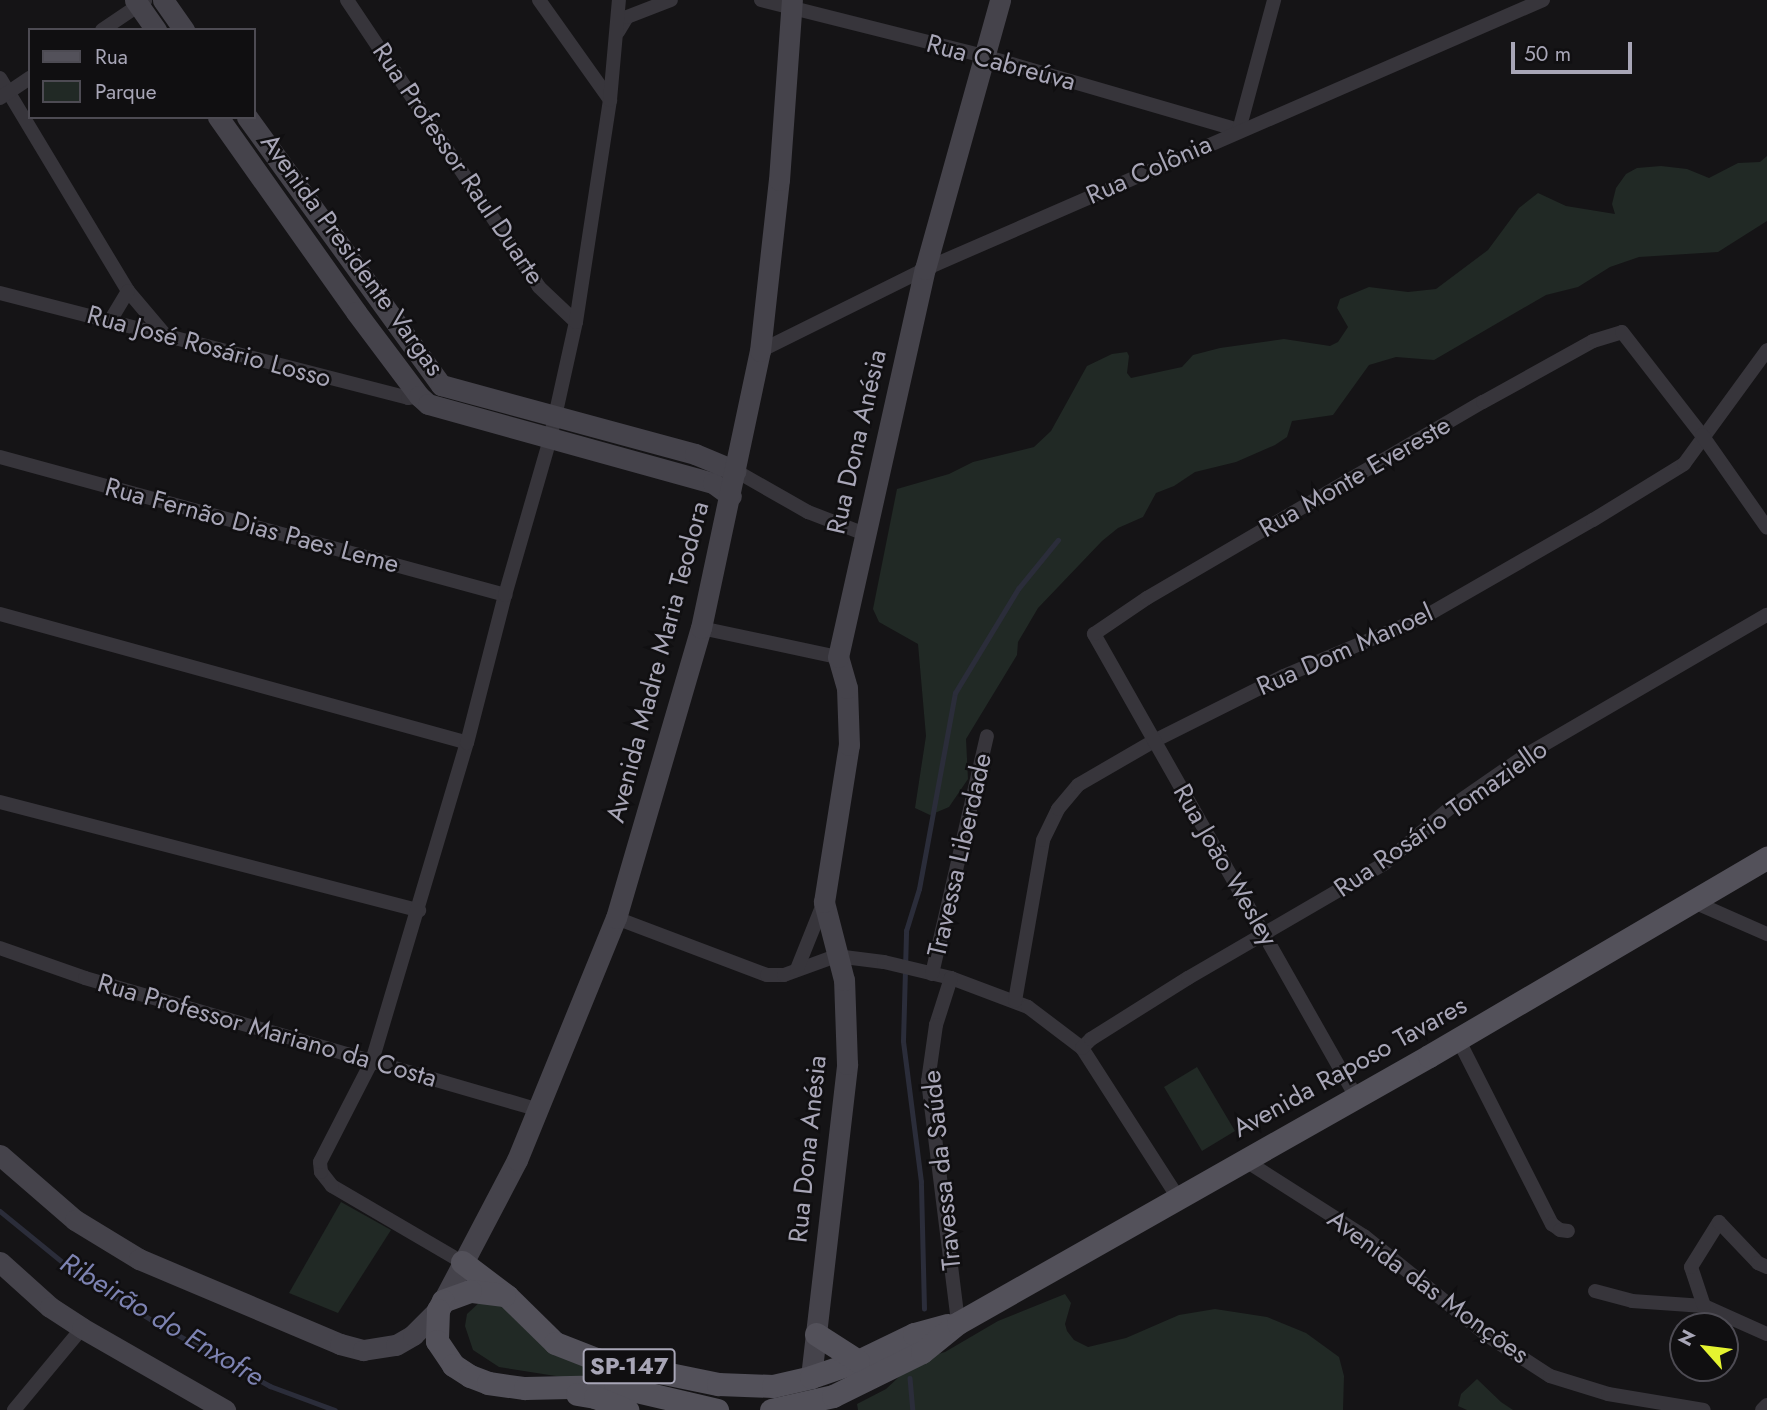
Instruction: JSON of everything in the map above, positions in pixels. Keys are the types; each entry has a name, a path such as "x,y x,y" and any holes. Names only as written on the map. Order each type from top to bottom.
{"main road":[{"name":"Avenida Raposo Tavares","path":"771,1410 808,1407 922,1352 958,1323 1177,1196 1458,1039 1767,858"},
{"name":"Avenida Raposo Tavares","path":"462,1262 507,1296 555,1343 596,1359 718,1384 773,1386 811,1377 858,1361 914,1334 958,1323"},
{"path":"507,1296 492,1291 470,1291 440,1306 437,1341 453,1365 488,1383 543,1389 627,1410"},
{"path":"816,1334 858,1361"},
{"name":"Rua Dona Anésia","path":"808,1407 811,1377"},
{"path":"543,1389 597,1384 615,1386 717,1410"}],"street":[{"path":"163,0 183,28"},
{"name":"Rua Professor Raul Duarte","path":"347,0 539,287 576,322"},
{"path":"539,0 610,100"},
{"path":"462,1262 332,1186 321,1172 320,1162 372,1061 467,743 505,595 550,439 576,322 610,100 619,0"},
{"path":"615,37 627,17 671,0"},
{"name":"Rua Cabreúva","path":"761,0 791,4 984,56 1239,130"},
{"name":"Rua Dona Anésia","path":"797,969 824,902 849,745 847,688 838,657 925,269 1000,0"},
{"path":"1239,130 1274,0"},
{"name":"Rua Colônia","path":"760,351 925,269 1515,7 1543,0"},
{"path":"105,28 140,2 155,28"},
{"name":"Avenida Madre Maria Teodora","path":"0,1155 75,1220 139,1259 340,1344 363,1350 396,1345 413,1335 440,1306 517,1160 616,918 701,628 760,351 779,180 791,4"},
{"path":"0,78 5,94 128,291 166,336"},
{"path":"5,94 28,79"},
{"name":"Avenida Presidente Vargas","path":"219,119 419,396 435,407 713,483 731,496"},
{"name":"Avenida Presidente Vargas","path":"248,119 441,385 695,454 736,471"},
{"path":"110,321 128,291"},
{"name":"Rua José Rosário Losso","path":"0,293 408,398 419,396"},
{"name":"Rua Monte Evereste","path":"1094,634 1147,598 1593,341 1622,332 1702,435"},
{"name":"Rua Dom Manoel","path":"1015,1001 1043,840 1058,809 1078,785 1154,741 1284,676 1424,617 1593,520 1684,464 1702,435 1767,350"},
{"path":"1702,435 1767,528"},
{"name":"Rua Fernão Dias Paes Leme","path":"0,457 505,595"},
{"path":"736,471 808,512 865,534"},
{"path":"0,614 467,743"},
{"name":"Rua Rosário Tomaziello","path":"1082,1048 1091,1039 1188,978 1384,864 1451,807 1526,755 1767,615"},
{"path":"701,628 838,657"},
{"name":"Rua João Wesley","path":"1094,634 1355,1095"},
{"name":"Travessa Liberdade","path":"926,972 987,736"},
{"path":"0,802 419,910"},
{"name":"Rua Dona Anésia","path":"811,1377 847,1064 844,980 824,902"},
{"path":"1694,902 1767,934"},
{"path":"616,918 767,975 784,975 836,956 884,962 951,978 1028,1007 1082,1048 1177,1196"},
{"name":"Rua Professor Mariano da Costa","path":"0,947 85,978 536,1109"},
{"name":"Travessa da Saúde","path":"951,978 936,1025 928,1080 958,1323"},
{"path":"1458,1039 1552,1224 1560,1230 1568,1231"},
{"name":"Avenida das Monções","path":"1243,1159 1364,1236 1488,1336 1550,1376 1608,1394 1704,1410"},
{"path":"1704,1306 1691,1267 1719,1222 1758,1263 1767,1267"},
{"path":"0,1262 50,1307 225,1410"},
{"path":"1595,1291 1632,1300 1704,1306 1767,1334"},
{"path":"14,1410 82,1328"},
{"path":"1762,1410 1767,1405"}],"green space":[{"path":"1767,156 1767,221 1718,252 1639,257 1610,267 1578,287 1546,295 1434,360 1396,357 1369,365 1333,415 1292,421 1287,437 1275,445 1236,462 1195,472 1174,486 1156,493 1143,517 1118,528 1102,541 1038,608 1018,642 1017,655 966,739 968,779 949,807 930,815 915,808 926,736 918,644 879,622 873,609 897,489 949,474 973,462 1034,447 1051,431 1087,366 1112,354 1127,352 1127,373 1131,378 1182,367 1193,355 1220,348 1284,339 1330,346 1338,342 1348,327 1337,308 1340,299 1369,287 1408,292 1436,289 1488,250 1519,208 1538,193 1566,206 1615,214 1612,204 1616,188 1626,174 1637,168 1661,166 1687,169 1709,178 1738,163 1760,162"},
{"path":"1197,1067 1235,1131 1202,1151 1164,1087"},
{"path":"341,1202 391,1230 338,1313 289,1293"},
{"path":"1065,1294 1071,1303 1065,1324 1067,1331 1074,1340 1088,1347 1126,1338 1179,1315 1215,1309 1267,1317 1306,1333 1339,1357 1344,1376 1343,1410 858,1410 857,1404 886,1389 917,1360 945,1352 998,1321"},
{"path":"491,1297 586,1364 581,1380 499,1367 473,1350 465,1326 467,1314 482,1300"},
{"path":"1477,1379 1513,1410 1467,1410 1458,1406 1461,1394"}],"waterway":[{"path":"924,1309 921,1182 903,1041 906,931 919,889 955,693 1018,589 1058,540"},
{"name":"Ribeirão do Enxofre","path":"0,1211 76,1273 160,1325 270,1386 335,1410"},
{"path":"910,1378 913,1410"}]}
